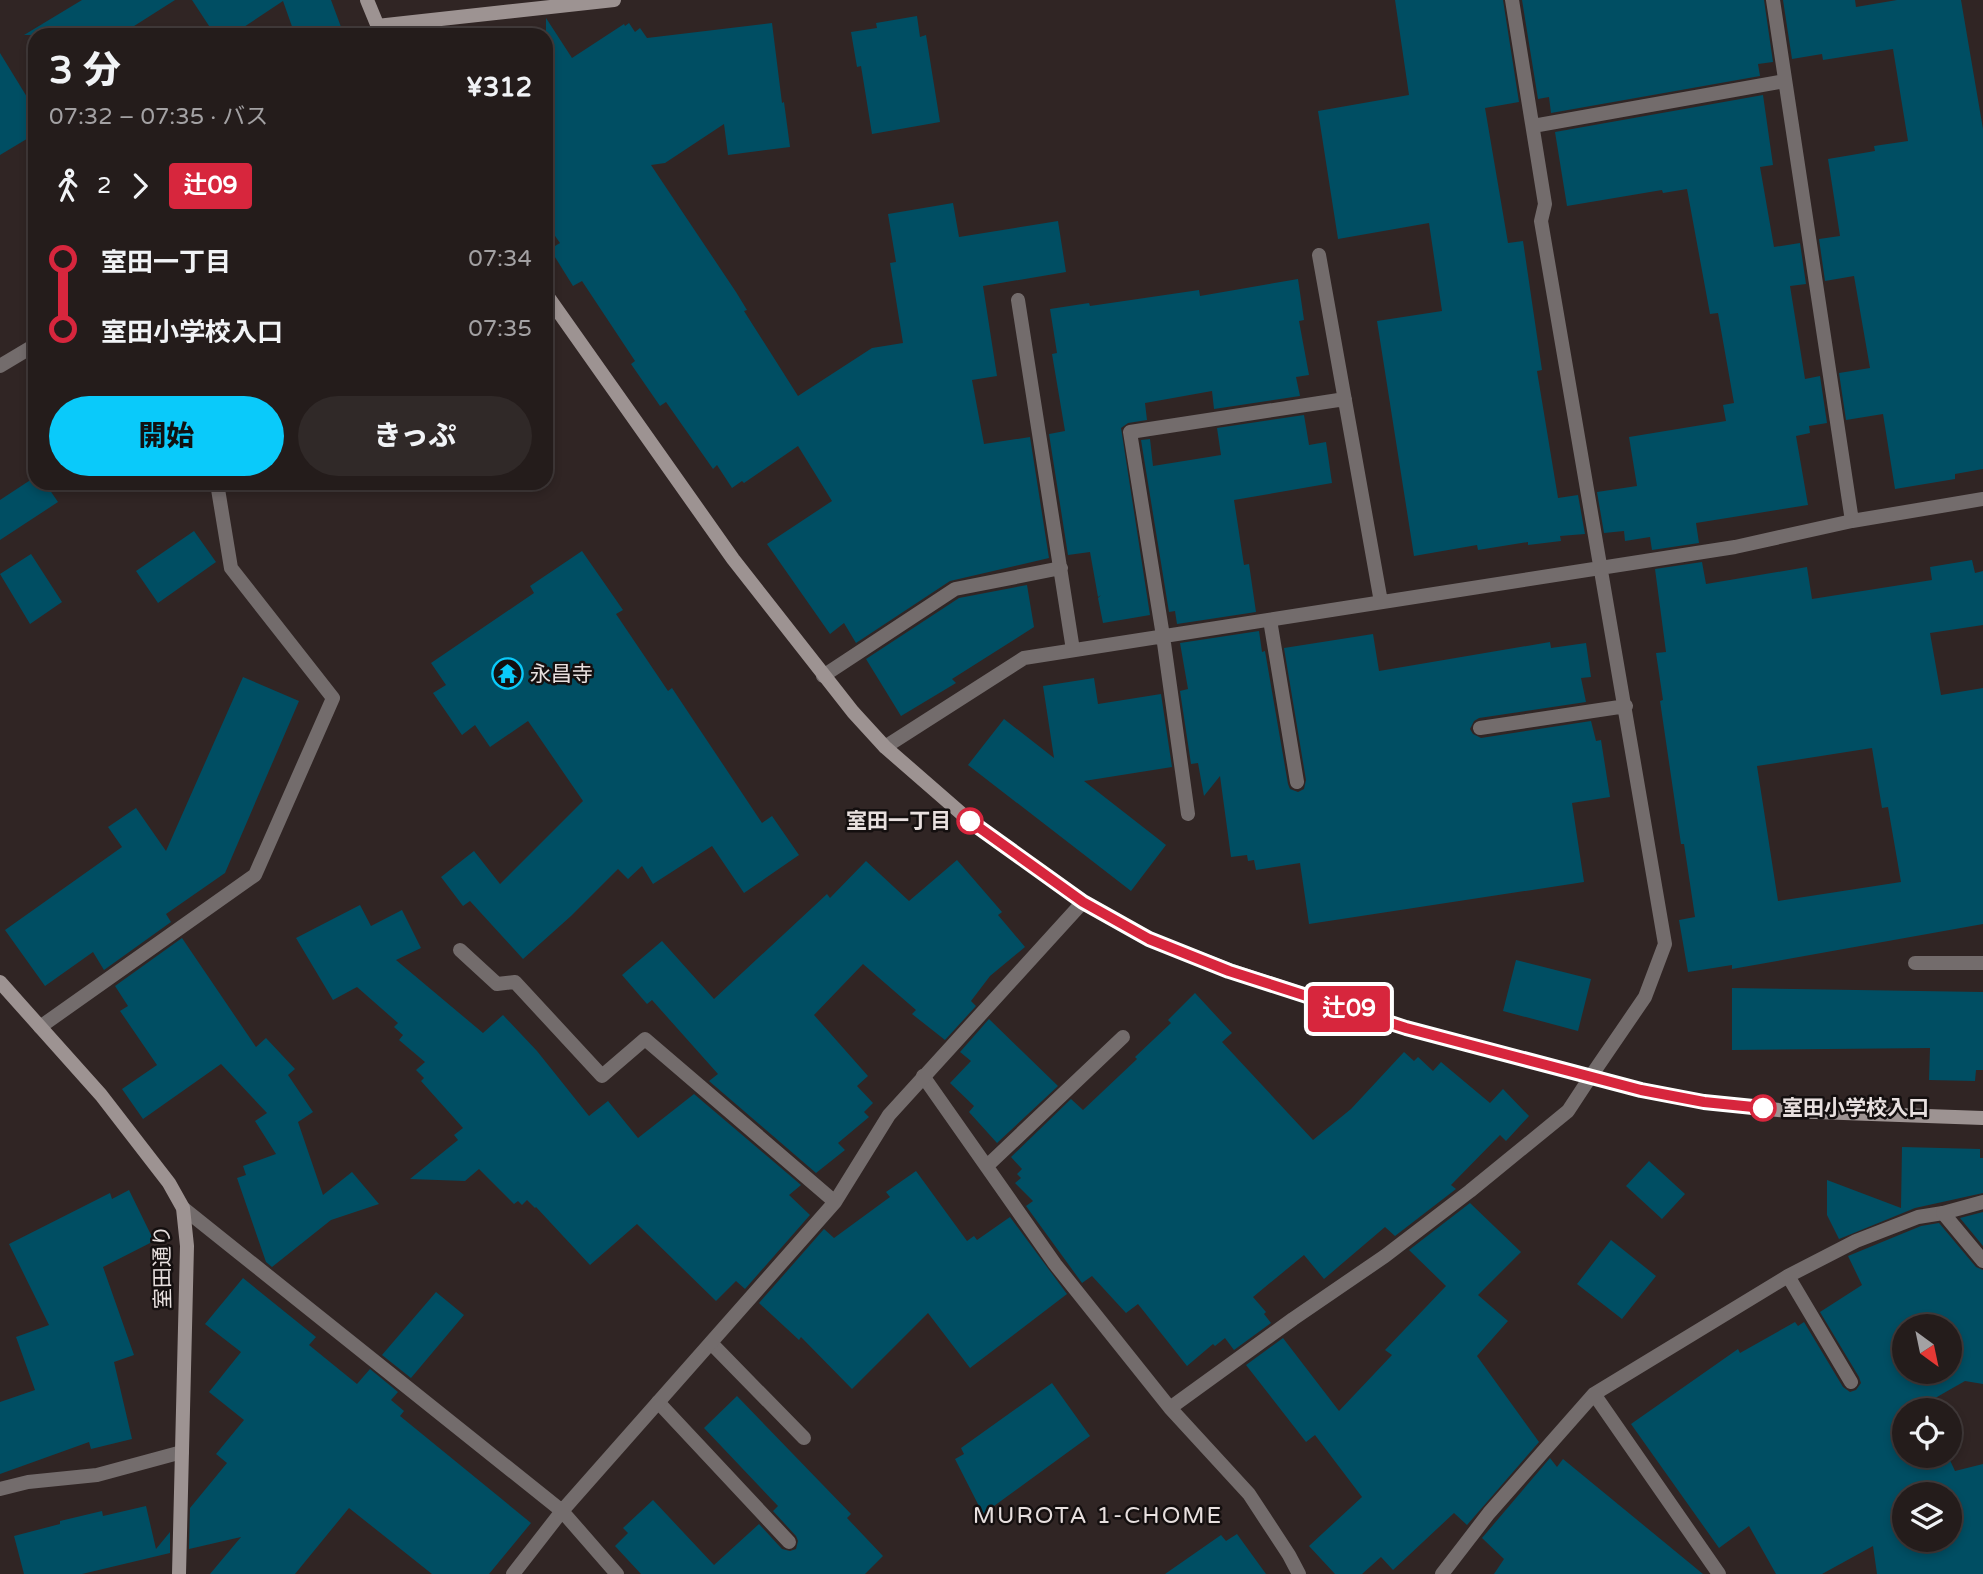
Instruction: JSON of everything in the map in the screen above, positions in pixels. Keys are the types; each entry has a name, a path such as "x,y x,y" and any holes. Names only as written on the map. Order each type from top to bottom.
{"street":[{"path":"367,0 379,28"},
{"path":"397,28 530,5 614,0"},
{"path":"1170,1408 1385,1256 1568,1111 1645,997 1665,944 1541,221 1545,204 1512,0"},
{"path":"1773,0 1852,521"},
{"path":"1533,126 1785,81"},
{"path":"1319,255 1381,602"},
{"path":"1018,300 1073,650"},
{"path":"553,304 733,559 823,676 885,747 970,821 1083,902 1149,939 1229,971 1406,1028 1641,1090 1776,1110 1983,1118"},
{"path":"0,366 28,349"},
{"path":"1188,814 1163,636 1129,432 1345,399"},
{"path":"40,1027 255,875 333,698 231,568 218,490"},
{"path":"885,747 1024,658 1735,547 1852,521 1983,499"},
{"path":"823,676 955,589 1060,568"},
{"path":"1270,620 1297,782"},
{"path":"1480,728 1626,706"},
{"path":"513,1574 562,1511 835,1202 889,1115 1083,902"},
{"path":"460,950 497,984 515,982 602,1076 645,1039 835,1202"},
{"path":"1915,963 1983,963"},
{"name":"室田通り","path":"0,982 101,1095 169,1183 183,1208 187,1246 179,1574"},
{"path":"987,1166 1123,1037"},
{"path":"923,1076 1055,1264 1170,1408 1249,1494 1289,1555 1298,1574"},
{"path":"1442,1574 1489,1513 1594,1394 1788,1276 1856,1241 1918,1217 1983,1202"},
{"path":"183,1208 562,1511 617,1574"},
{"path":"1943,1213 1983,1261"},
{"path":"1788,1276 1851,1382"},
{"path":"710,1343 804,1438"},
{"path":"1594,1394 1719,1574"},
{"path":"658,1402 789,1542"},
{"path":"0,1489 28,1482 97,1475 182,1452"}],"building":[{"path":"82,0 175,0 131,28 36,28"},
{"path":"192,0 331,0 341,28 293,28 283,1 242,28 210,28"},
{"path":"1395,0 1503,0 1519,102 1485,108 1508,243 1523,241 1542,370 1537,371 1558,498 1578,495 1585,534 1560,536 1561,541 1528,545 1528,542 1478,550 1477,545 1414,556 1377,321 1442,311 1429,223 1338,239 1318,111 1409,95"},
{"path":"1522,0 1764,0 1773,62 1758,64 1760,76 1551,113 1549,97 1538,99"},
{"path":"1783,0 1855,0 1856,7 1897,0 1961,0 1983,129 1983,469 1955,474 1955,479 1895,489 1883,414 1846,420 1839,373 1870,368 1854,276 1825,281 1819,239 1840,236 1828,159 1875,151 1874,146 1908,141 1893,49 1823,60 1822,54 1792,59"},
{"path":"917,16 920,37 926,35 940,122 872,134 861,66 857,67 851,32 877,28 876,23"},
{"path":"546,18 552,28 546,28"},
{"path":"629,23 635,32 640,28 647,38 772,23 790,147 728,155 724,124 665,163 651,165 736,292 747,310 744,311 798,396 872,348 903,343 890,263 896,262 888,214 953,203 959,237 1058,221 1066,272 983,286 997,376 972,380 984,444 1030,437 1049,558 950,581 856,643 844,623 830,634 767,544 832,501 798,446 744,483 742,481 732,488 717,465 713,469 666,402 660,406 631,364 635,361 582,281 573,286 553,254 553,247 560,243 553,233 553,29 572,58"},
{"path":"0,53 28,99 28,138 0,155"},
{"path":"1763,95 1773,165 1760,167 1774,247 1800,243 1806,284 1790,286 1805,379 1820,376 1827,423 1809,426 1810,433 1796,436 1808,505 1696,523 1699,543 1652,550 1650,537 1625,541 1624,531 1604,533 1597,492 1637,486 1629,437 1726,421 1723,405 1734,403 1718,313 1710,314 1687,189 1663,193 1662,190 1567,206 1555,132"},
{"path":"1298,279 1304,320 1299,321 1309,375 1296,377 1300,396 1214,409 1212,391 1145,403 1147,420 1128,423 1121,428 1150,615 1103,623 1098,598 1101,595 1098,597 1090,552 1068,555 1049,434 1065,431 1052,354 1057,353 1050,309 1199,290 1200,296"},
{"path":"1304,415 1309,445 1326,442 1332,483 1234,500 1244,565 1249,564 1256,612 1177,624 1175,611 1169,612 1141,440 1150,439 1153,466 1221,455 1217,428"},
{"path":"28,482 28,490 50,490 58,502 0,540 0,500"},
{"path":"194,531 216,562 158,603 136,571"},
{"path":"582,551 623,610 616,614 668,691 672,688 762,823 772,816 799,855 744,893 712,846 653,884 642,866 628,879 618,869 523,959 470,901 463,906 441,877 474,851 500,884 583,801 528,721 490,747 475,725 462,735 433,693 446,685 431,663 534,593 530,586"},
{"path":"31,554 62,602 30,624 0,574"},
{"path":"1972,560 1975,573 1983,571 1983,625 1930,633 1941,695 1983,688 1983,924 1732,969 1732,965 1688,972 1679,920 1695,917 1684,844 1681,844 1660,701 1663,700 1656,653 1666,652 1655,569 1702,562 1706,584 1807,567 1812,599 1932,580 1930,567","holes":["1872,748 1882,808 1888,807 1901,882 1778,901 1757,766"]},
{"path":"1027,585 1034,627 952,679 956,683 901,716 866,659 959,598"},
{"path":"1259,631 1262,652 1265,651 1288,784 1290,789 1298,792 1304,789 1306,780 1284,648 1373,634 1379,671 1550,642 1551,648 1586,643 1591,677 1581,678 1586,702 1479,718 1470,729 1481,738 1591,721 1596,741 1601,740 1610,797 1572,803 1584,882 1309,924 1300,863 1256,870 1254,860 1248,861 1247,855 1231,857 1220,776 1204,796 1198,763 1191,764 1180,691 1188,689 1180,643"},
{"path":"243,677 299,701 225,873 166,914 171,922 104,970 93,952 45,986 5,930 122,847 108,827 136,808 166,851"},
{"path":"1094,678 1098,704 1161,694 1172,767 1084,781 1166,845 1131,891 968,765 1004,719 1054,758 1043,686"},
{"path":"957,860 1002,912 998,915 1025,947 990,976 971,1001 976,1006 945,1040 912,1014 916,1010 863,964 814,1015 868,1076 857,1086 873,1103 864,1112 869,1117 838,1143 845,1150 816,1173 709,1081 718,1074 652,1000 647,1004 622,975 662,941 714,999 827,894 830,898 866,861 909,901"},
{"path":"360,905 371,926 402,910 421,948 396,960 483,1033 503,1015 537,1051 589,1116 608,1101 638,1138 694,1094 801,1185 789,1195 810,1215 745,1289 736,1281 716,1301 637,1224 590,1265 536,1207 527,1200 522,1205 518,1201 514,1204 479,1169 465,1181 410,1179 458,1140 454,1135 463,1128 421,1081 424,1078 416,1070 425,1062 399,1040 403,1035 394,1027 398,1023 357,987 333,1000 296,938"},
{"path":"182,938 256,1047 266,1038 295,1069 288,1075 313,1112 298,1122 323,1195 352,1172 379,1204 331,1220 272,1267 266,1262 237,1178 246,1175 243,1166 276,1154 255,1121 267,1113 221,1064 143,1119 122,1089 157,1065 120,1011 128,1006 115,986"},
{"path":"1516,960 1591,979 1578,1031 1503,1011"},
{"path":"1732,988 1983,992 1983,1070 1976,1070 1975,1081 1929,1080 1930,1048 1732,1050"},
{"path":"1195,993 1232,1033 1222,1042 1313,1140 1351,1109 1404,1052 1414,1061 1418,1057 1433,1071 1441,1062 1490,1103 1503,1089 1529,1116 1506,1141 1500,1135 1451,1185 1456,1189 1395,1236 1385,1227 1324,1279 1304,1255 1253,1297 1266,1312 1264,1314 1271,1323 1234,1350 1225,1338 1215,1346 1213,1344 1187,1366 1138,1304 1126,1313 1092,1276 1082,1283 1026,1206 1033,1201 1015,1183 1021,1178 1017,1174 1022,1169 1011,1157 1071,1099 1083,1110 1137,1059 1135,1057 1171,1023 1168,1020"},
{"path":"989,1019 1058,1086 997,1143 969,1112 974,1106 950,1083 971,1061 960,1052"},
{"path":"1902,1147 1980,1149 1980,1158 1983,1158 1983,1193 1915,1208 1839,1239 1827,1215 1827,1180 1901,1208"},
{"path":"1649,1161 1685,1194 1662,1219 1626,1186"},
{"path":"916,1171 967,1241 974,1236 977,1240 1010,1217 1067,1294 970,1368 928,1313 852,1389 801,1337 799,1340 759,1303 824,1229 834,1238 890,1197 886,1192"},
{"path":"129,1190 154,1241 103,1267 134,1355 114,1362 132,1439 91,1449 89,1442 0,1474 0,1402 35,1390 16,1337 49,1325 9,1244 110,1193 112,1199"},
{"path":"1470,1203 1521,1252 1478,1295 1508,1321 1477,1356 1539,1442 1467,1525 1454,1513 1393,1570 1381,1557 1362,1574 1335,1574 1309,1546 1362,1497 1315,1435 1306,1442 1246,1365 1283,1338 1339,1411 1392,1355 1385,1350 1446,1286 1409,1250"},
{"path":"1983,1212 1983,1246 1960,1218"},
{"path":"1939,1223 1976,1267 1983,1270 1983,1384 1962,1383 1962,1314 1892,1314 1892,1384 1960,1384 1935,1398 1892,1398 1892,1468 1954,1468 1955,1471 1983,1464 1983,1574 1877,1574 1873,1546 1822,1574 1776,1574 1749,1526 1719,1548 1631,1424 1738,1349 1740,1353 1795,1322 1798,1326 1804,1322 1843,1387 1850,1392 1856,1390 1861,1383 1859,1377 1820,1312 1862,1285 1848,1256 1921,1226"},
{"path":"1611,1240 1656,1276 1622,1319 1577,1284"},
{"path":"243,1278 316,1337 309,1345 357,1384 370,1369 398,1392 391,1400 404,1411 400,1416 531,1523 489,1574 432,1574 349,1508 295,1574 210,1574 241,1537 189,1549 190,1508 227,1463 216,1454 244,1420 209,1392 241,1352 205,1324"},
{"path":"436,1292 464,1315 411,1378 382,1355"},
{"path":"1052,1383 1090,1436 983,1514 955,1459 964,1454 961,1448"},
{"path":"737,1396 851,1514 847,1518 883,1556 865,1574 641,1574 615,1546 628,1533 623,1528 653,1500 714,1565 759,1524 782,1549 796,1549 796,1536 773,1511 778,1506 704,1428"},
{"path":"1550,1458 1557,1467 1563,1459 1703,1574 1494,1574 1504,1559 1482,1538"},
{"path":"146,1506 156,1549 170,1532 170,1553 82,1574 24,1574 14,1536 102,1511 103,1516"},
{"path":"1237,1534 1266,1574 1165,1574 1221,1535 1226,1541"}],"bus line":[{"name":"辻09","path":"970,821 1083,902 1149,939 1229,971 1406,1028 1641,1090 1704,1102 1763,1108"}],"place":[{"name":"永昌寺","path":"507,674"},
{"name":"室田一丁目","path":"970,821"},
{"name":"室田小学校入口","path":"1763,1108"}],"district":[{"name":"MUROTA 1-CHOME","path":"1098,1516"}]}
